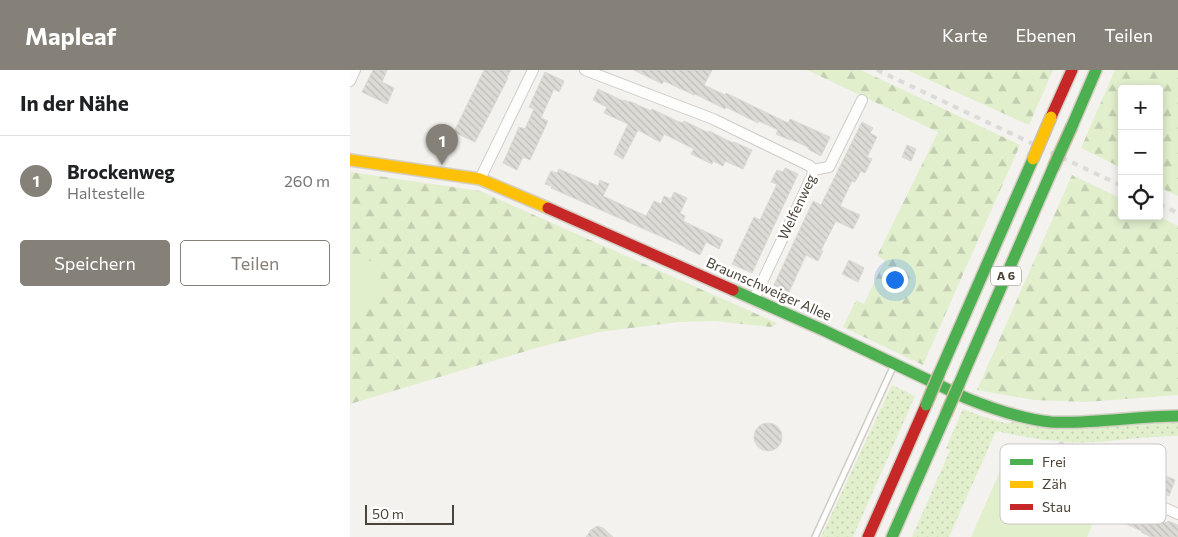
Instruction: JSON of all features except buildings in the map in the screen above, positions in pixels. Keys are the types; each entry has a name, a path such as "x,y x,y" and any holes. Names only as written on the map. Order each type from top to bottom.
{"main road":[{"name":"A 6","path":"868,537 1072,70"},
{"name":"A 6","path":"892,537 1096,70"},
{"name":"Braunschweiger Allee","path":"350,160 480,179 754,299 986,406 1010,414 1060,422 1157,415 1178,416"}],"street":[{"path":"480,179 533,70"},
{"path":"585,70 712,118 810,166 813,170"},
{"name":"Welfenweg","path":"754,299 812,176 813,170 829,166 862,100"},
{"path":"1166,508 1178,514"}],"lane":[{"path":"815,537 894,365"}],"green space":[{"path":"807,70 861,70 1020,145 923,365 843,327 856,300 864,304 885,260 877,256 938,132"},
{"path":"907,70 1053,70 1029,125"},
{"path":"1115,70 1178,70 1178,196 1163,189 1163,85 1118,85 1118,166 1081,148"},
{"path":"350,172 480,191 777,323 772,327 714,321 679,322 599,332 536,348 350,404"},
{"path":"1072,175 1118,197 1118,220 1163,218 1178,226 1178,395 1086,402 1034,400 977,390"},
{"path":"350,259 382,262 377,310 350,308"},
{"path":"892,385 915,396 853,537 821,537"},
{"path":"963,409 1005,423 1014,422 1034,427 1060,429 1178,423 1178,436 1071,442 1033,438 996,431 949,537 912,537 950,450 946,448"},
{"path":"1000,471 1000,524 1093,524 1087,537 971,537"}],"railway":[{"path":"877,70 1118,184"},
{"path":"1163,206 1178,213"}],"traffic: fast":[{"path":"1072,126 1096,70"},
{"path":"1053,168 1072,126"},
{"path":"939,374 1033,159"},
{"path":"959,384 1053,168"},
{"path":"733,290 823,330 966,398 1007,413 1051,422 1178,416"},
{"path":"926,405 939,374"},
{"path":"946,414 959,384"},
{"path":"892,537 946,414"}],"traffic: slow":[{"path":"1033,159 1051,117"},
{"path":"350,160 480,179 548,208"}],"traffic: jam":[{"path":"1051,117 1072,70"},
{"path":"548,208 733,290"},
{"path":"868,537 926,405"}],"place":[{"name":"Brockenweg","path":"442,165"}]}
